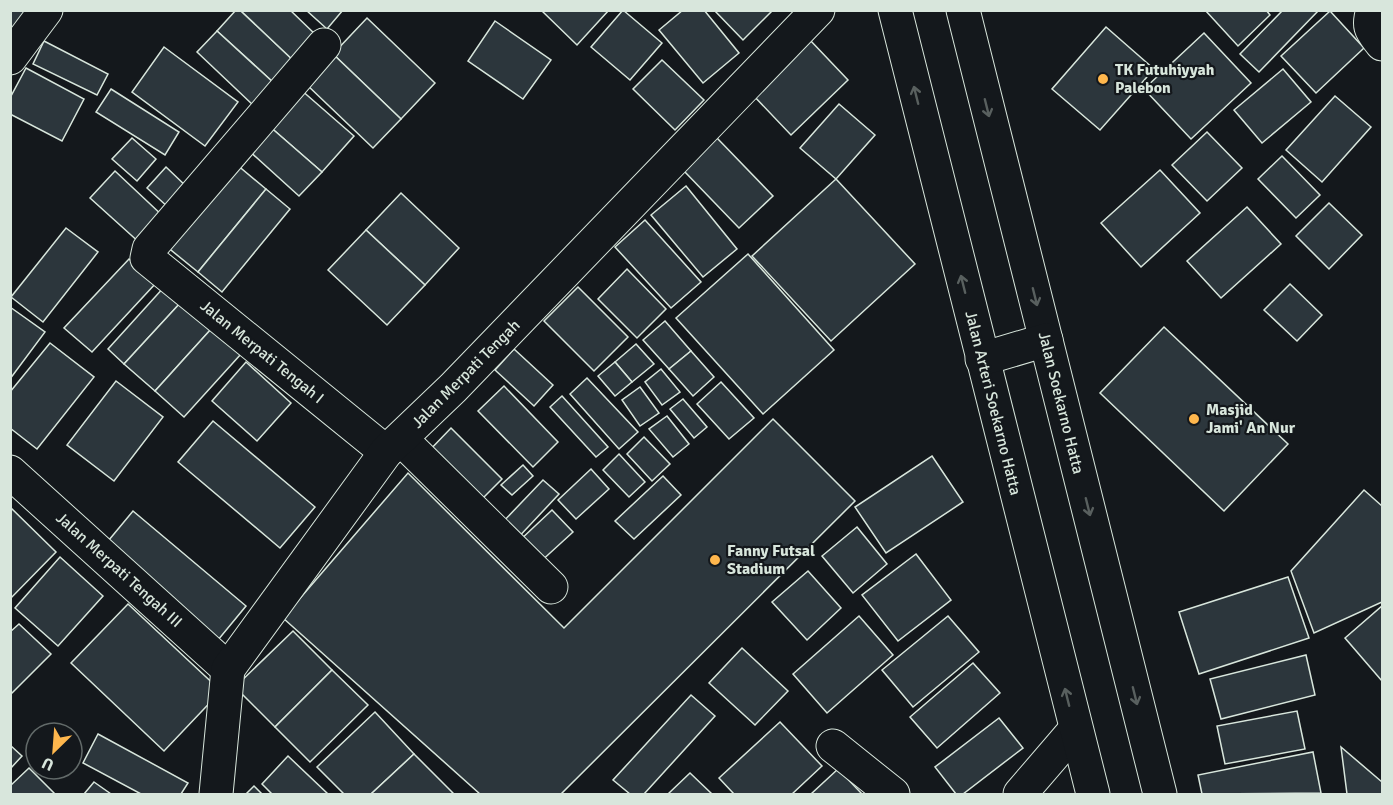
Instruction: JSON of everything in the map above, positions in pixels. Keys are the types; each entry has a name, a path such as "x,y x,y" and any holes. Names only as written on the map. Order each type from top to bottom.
{"street":[{"path":"10,58 46,10"},
{"name":"Jalan Merpati Tengah","path":"228,669 393,446 453,388 818,10"},
{"name":"Jalan Arteri Soekarno Hatta","path":"895,10 1093,795"},
{"name":"Jalan Soekarno Hatta","path":"963,10 1160,795"},
{"name":"Jalan Merpati Tengah I","path":"324,45 149,249 147,258 393,446"},
{"path":"982,359 1046,340"},
{"path":"393,446 551,587"},
{"name":"Jalan Merpati Tengah III","path":"10,472 228,669"},
{"path":"216,795 228,669"},
{"path":"1020,795 1076,730"},
{"path":"833,746 893,795"}],"building":[{"path":"10,10 35,10 10,42"},
{"path":"236,10 240,10 295,62 275,84 217,31"},
{"path":"240,10 290,10 318,37 295,62"},
{"path":"306,10 343,10 327,29"},
{"path":"541,10 609,10 577,45"},
{"path":"623,10 662,43 630,80 591,47"},
{"path":"683,10 704,10 739,53 703,83 659,30"},
{"path":"714,10 773,10 743,40"},
{"path":"1205,10 1266,10 1270,15 1238,46"},
{"path":"1283,10 1319,10 1259,72 1240,54"},
{"path":"1330,11 1364,48 1316,93 1281,56"},
{"path":"367,18 435,83 401,119 333,54"},
{"path":"495,21 551,60 523,99 468,61"},
{"name":"TK Futuhiyyah Palebon","path":"1106,27 1154,69 1100,130 1052,89"},
{"path":"217,31 275,84 254,106 197,52"},
{"path":"1204,33 1251,83 1191,139 1144,89"},
{"path":"809,39 848,80 791,135 752,94"},
{"path":"44,41 108,74 97,95 33,64"},
{"path":"164,47 238,102 205,146 132,92"},
{"path":"333,54 401,119 373,148 305,83"},
{"path":"662,60 704,100 675,130 633,89"},
{"path":"26,68 84,99 62,141 10,114 10,98"},
{"path":"1283,69 1311,102 1262,143 1234,110"},
{"path":"111,89 179,132 165,155 96,112"},
{"path":"300,89 354,136 322,172 268,125"},
{"path":"1335,96 1371,127 1322,182 1286,150"},
{"path":"839,104 875,135 836,179 800,148"},
{"path":"268,125 322,172 299,196 247,149"},
{"path":"1207,132 1242,168 1207,201 1172,165"},
{"path":"132,138 156,159 137,181 112,159"},
{"path":"717,138 773,196 739,228 684,171"},
{"path":"1282,156 1320,195 1296,218 1258,179"},
{"path":"230,159 266,189 198,272 161,242"},
{"path":"166,167 188,188 169,208 147,188"},
{"path":"1160,170 1200,213 1141,267 1101,223"},
{"path":"115,171 165,218 141,244 90,198"},
{"path":"836,179 915,264 831,341 752,256"},
{"path":"686,186 737,249 703,277 651,215"},
{"path":"266,189 290,209 222,292 198,272"},
{"path":"401,193 459,248 425,285 366,230"},
{"path":"1329,203 1362,235 1329,269 1296,236"},
{"path":"1247,207 1281,244 1221,298 1187,261"},
{"path":"645,220 701,282 671,308 615,247"},
{"path":"66,228 98,252 43,322 11,297"},
{"path":"366,230 425,285 387,325 328,270"},
{"path":"748,254 834,350 763,414 676,318"},
{"path":"129,259 156,283 92,352 64,328"},
{"path":"627,269 666,309 637,338 598,299"},
{"path":"1290,284 1322,315 1297,341 1264,310"},
{"path":"165,286 182,301 124,364 108,349"},
{"path":"578,287 628,337 594,371 544,321"},
{"path":"182,301 212,328 155,391 124,364"},
{"path":"10,307 45,332 10,379"},
{"path":"665,321 691,351 669,369 643,340"},
{"name":"Masjid Jami' An Nur","path":"1164,327 1288,444 1224,511 1100,393"},
{"path":"212,328 241,354 184,417 155,391"},
{"path":"50,343 94,377 37,449 10,428 10,392"},
{"path":"636,344 654,364 632,382 615,362"},
{"path":"514,349 553,385 534,406 495,370"},
{"path":"691,351 714,377 693,396 669,369"},
{"path":"246,362 291,403 257,441 212,401"},
{"path":"615,362 632,382 615,396 598,376"},
{"path":"661,369 680,392 662,405 645,382"},
{"path":"587,378 638,432 619,449 570,394"},
{"path":"116,381 163,417 114,481 67,445"},
{"path":"721,382 754,418 729,439 697,404"},
{"path":"504,386 558,442 533,467 478,411"},
{"path":"640,387 659,413 640,426 622,400"},
{"path":"562,396 608,447 596,457 550,407"},
{"path":"683,399 707,427 694,438 670,409"},
{"path":"667,416 689,444 673,457 649,429"},
{"name":"Fanny Futsal Stadium","path":"773,419 855,501 561,794 480,794 283,618 408,473 564,628"},
{"path":"213,421 315,507 280,548 178,462"},
{"path":"451,428 502,479 477,504 426,454"},
{"path":"644,437 670,464 652,481 627,454"},
{"path":"619,454 645,482 629,497 603,470"},
{"path":"932,456 963,502 886,553 855,507"},
{"path":"523,465 533,476 512,495 501,485"},
{"path":"591,469 609,489 576,519 558,500"},
{"path":"663,476 681,495 634,539 615,521"},
{"path":"543,480 559,494 514,542 499,526"},
{"path":"1364,490 1382,506 1382,602 1314,633 1291,571"},
{"path":"10,507 56,552 10,599"},
{"path":"552,510 573,532 538,564 518,542"},
{"path":"133,511 246,606 218,640 104,546"},
{"path":"857,527 887,564 853,593 822,556"},
{"path":"916,554 951,600 898,641 862,595"},
{"path":"60,557 103,596 58,646 15,608"},
{"path":"808,571 841,608 807,640 772,602"},
{"path":"1288,577 1309,638 1199,674 1179,612"},
{"path":"128,604 221,691 164,751 71,663"},
{"path":"1382,606 1382,681 1345,638"},
{"path":"859,616 893,655 827,713 793,674"},
{"path":"948,616 979,652 913,707 882,670"},
{"path":"19,624 51,654 10,695 10,632"},
{"path":"293,631 332,670 275,727 235,687"},
{"path":"742,648 788,691 755,725 709,683"},
{"path":"1306,655 1315,695 1221,719 1210,679"},
{"path":"973,663 1000,693 937,748 910,717"},
{"path":"332,670 368,705 310,762 275,727"},
{"path":"691,695 715,716 644,794 630,794 613,780"},
{"path":"1297,711 1305,749 1225,764 1217,726"},
{"path":"375,712 414,754 371,794 344,794 317,767"},
{"path":"999,718 1023,748 963,794 956,794 935,767"},
{"path":"780,722 822,766 792,794 734,794 719,778"},
{"path":"98,734 188,783 181,794 141,794 84,764"},
{"path":"10,745 22,756 10,769"},
{"path":"1341,747 1382,782 1382,794 1347,794"},
{"path":"1313,752 1321,793 1202,794 1198,775"},
{"path":"414,754 453,793 371,794"},
{"path":"288,756 328,794 272,794 262,784"},
{"path":"838,769 862,794 811,794"},
{"path":"24,773 24,781 42,781 55,794 10,794 10,786"},
{"path":"690,773 712,794 668,794"},
{"path":"94,782 111,794 84,794"},
{"path":"254,786 262,794 246,794"}],"place":[{"name":"TK Futuhiyyah Palebon","path":"1103,79"},
{"name":"Masjid Jami' An Nur","path":"1194,419"},
{"name":"Fanny Futsal Stadium","path":"715,560"}]}
